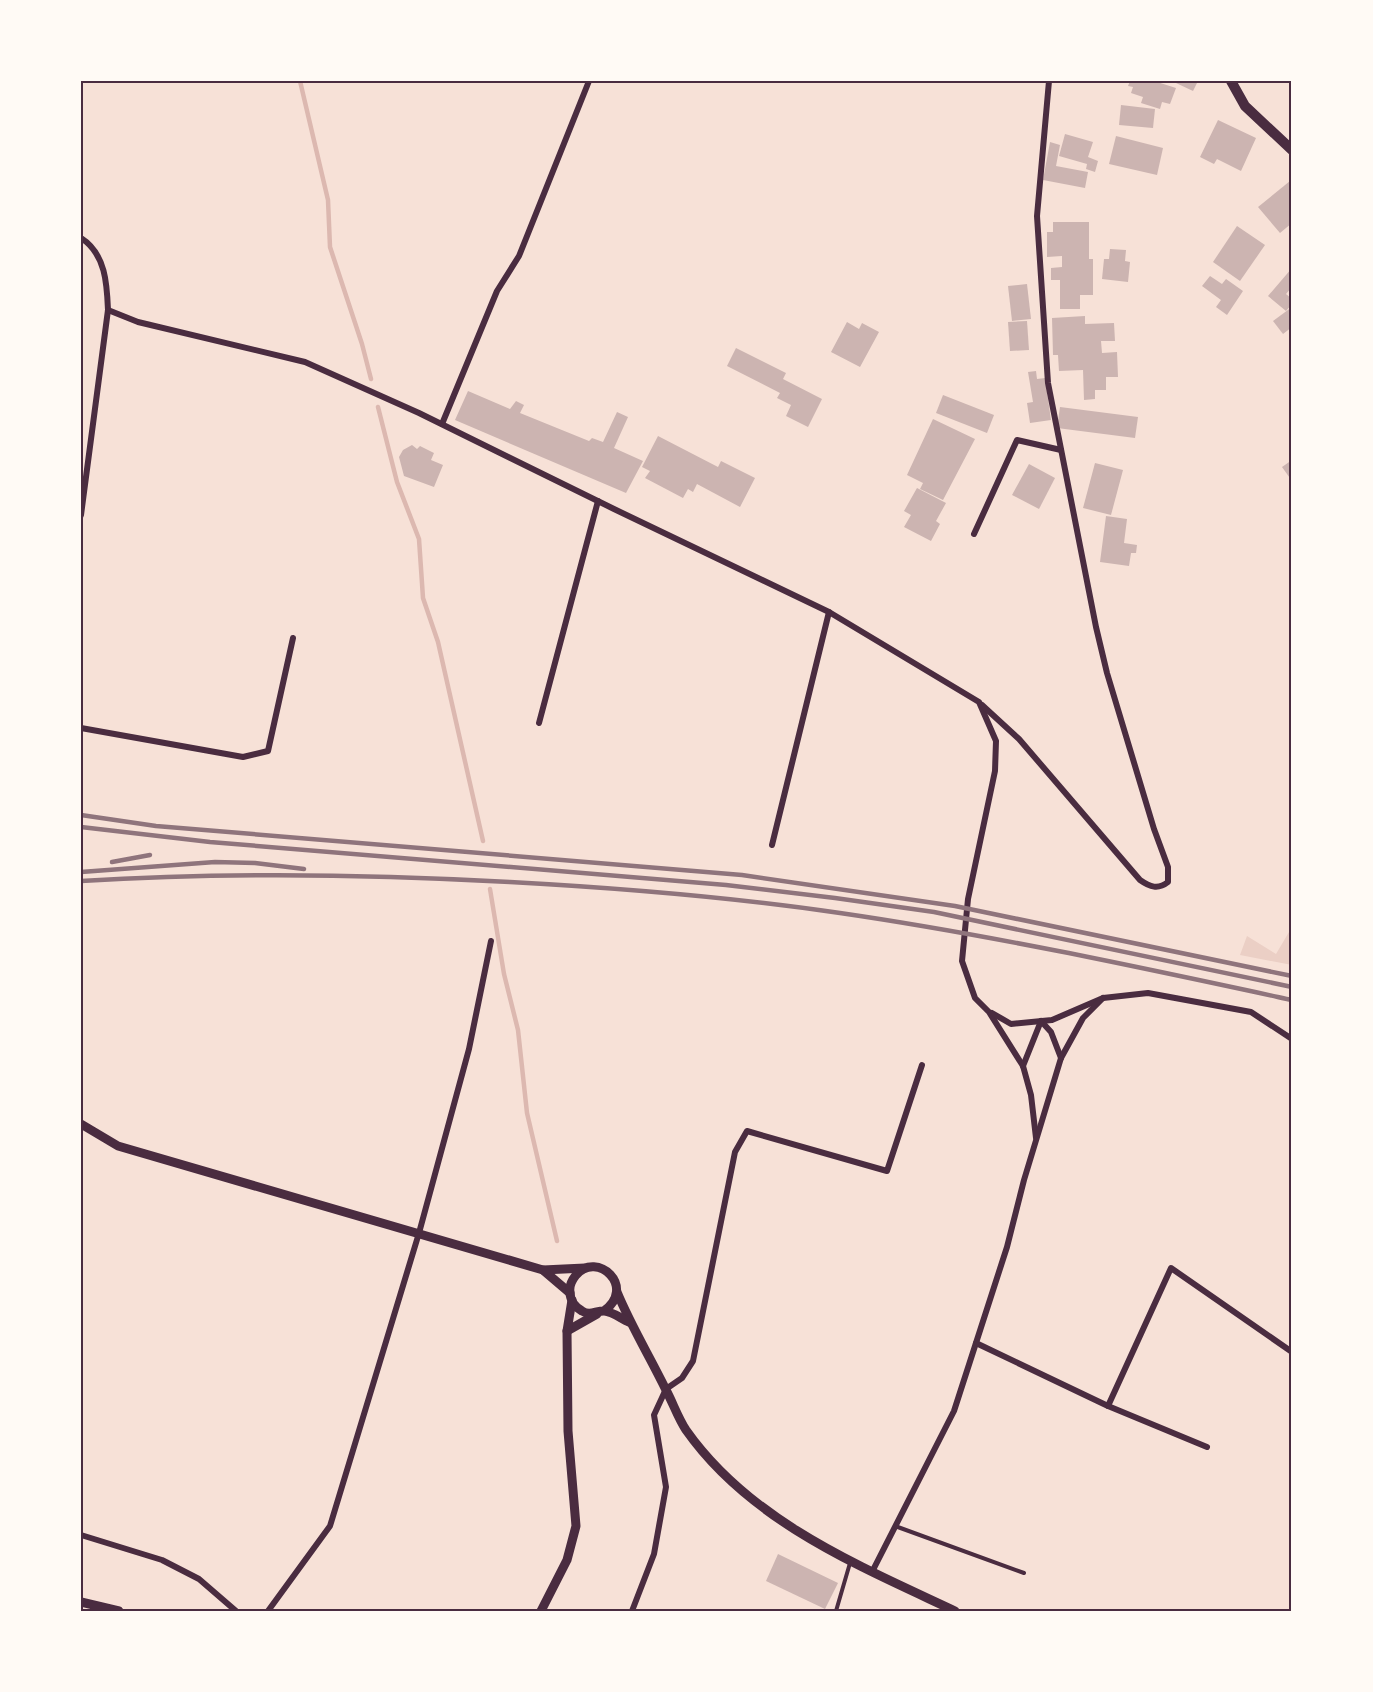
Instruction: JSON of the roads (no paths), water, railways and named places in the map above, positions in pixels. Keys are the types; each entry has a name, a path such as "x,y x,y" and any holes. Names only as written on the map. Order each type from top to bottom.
{"main road":[{"path":"1232,81 1245,106 1292,150"}],"street":[{"path":"442,424 497,291 519,256 561,146 589,81"},
{"path":"108,310 138,322 305,362 442,424 829,612 979,702 1019,739 1140,880 1149,886 1162,887 1168,882 1168,867 1154,829 1107,673 1048,384 1037,216 1049,81"},
{"path":"81,238 97,256 104,270 107,280 108,310 81,515"},
{"path":"974,534 1017,440 1061,450"},
{"path":"539,723 598,501"},
{"path":"772,844 829,612"},
{"path":"81,728 243,758 268,751 293,638"},
{"path":"979,702 996,741 995,771 968,899 962,961 975,998 989,1012 1023,1066 1031,1095 1036,1138"},
{"path":"268,1611 330,1526 419,1233 469,1049 491,941"},
{"path":"989,1012 1011,1024 1052,1020 1103,998 1148,993 1251,1012 1292,1039"},
{"path":"872,1572 954,1411 1007,1246 1036,1138 1061,1058 1083,1018 1103,998"},
{"path":"1041,1021 1051,1032 1061,1058"},
{"path":"1023,1066 1041,1021"},
{"path":"632,1611 654,1554 666,1487 654,1415 666,1389 682,1378 693,1361 735,1152 747,1131 886,1171 922,1065"},
{"path":"81,1124 118,1146 543,1270 593,1267 608,1271 613,1277 629,1322 685,1429 706,1456 754,1502 812,1541 955,1611"},
{"path":"541,1611 567,1560 576,1526 568,1431 567,1330 573,1278 585,1268"},
{"path":"1108,1406 1171,1268 1292,1352"},
{"path":"543,1270 571,1296 582,1311 601,1312 629,1322"},
{"path":"567,1330 611,1306 617,1292"},
{"path":"976,1343 1108,1406 1207,1447"},
{"path":"81,1535 162,1560 199,1579 236,1611"},
{"path":"81,1602 119,1611"}],"lane":[{"path":"895,1526 1024,1573"},
{"path":"836,1611 850,1561"}],"waterway":[{"path":"300,81 328,200 330,247 371,379"},
{"path":"378,407 397,482 419,539 423,598 438,642 483,841"},
{"path":"490,889 504,974 518,1030 527,1113 557,1241"}],"railway":[{"path":"81,815 156,826 742,875 955,906 1292,976"},
{"path":"81,827 210,842 726,885 835,898 934,912 1292,987"},
{"path":"112,862 150,855"},
{"path":"81,872 215,862 255,863 304,869"},
{"path":"81,881 242,875 403,877 551,884 717,898 799,907 953,931 1292,1000"}]}
